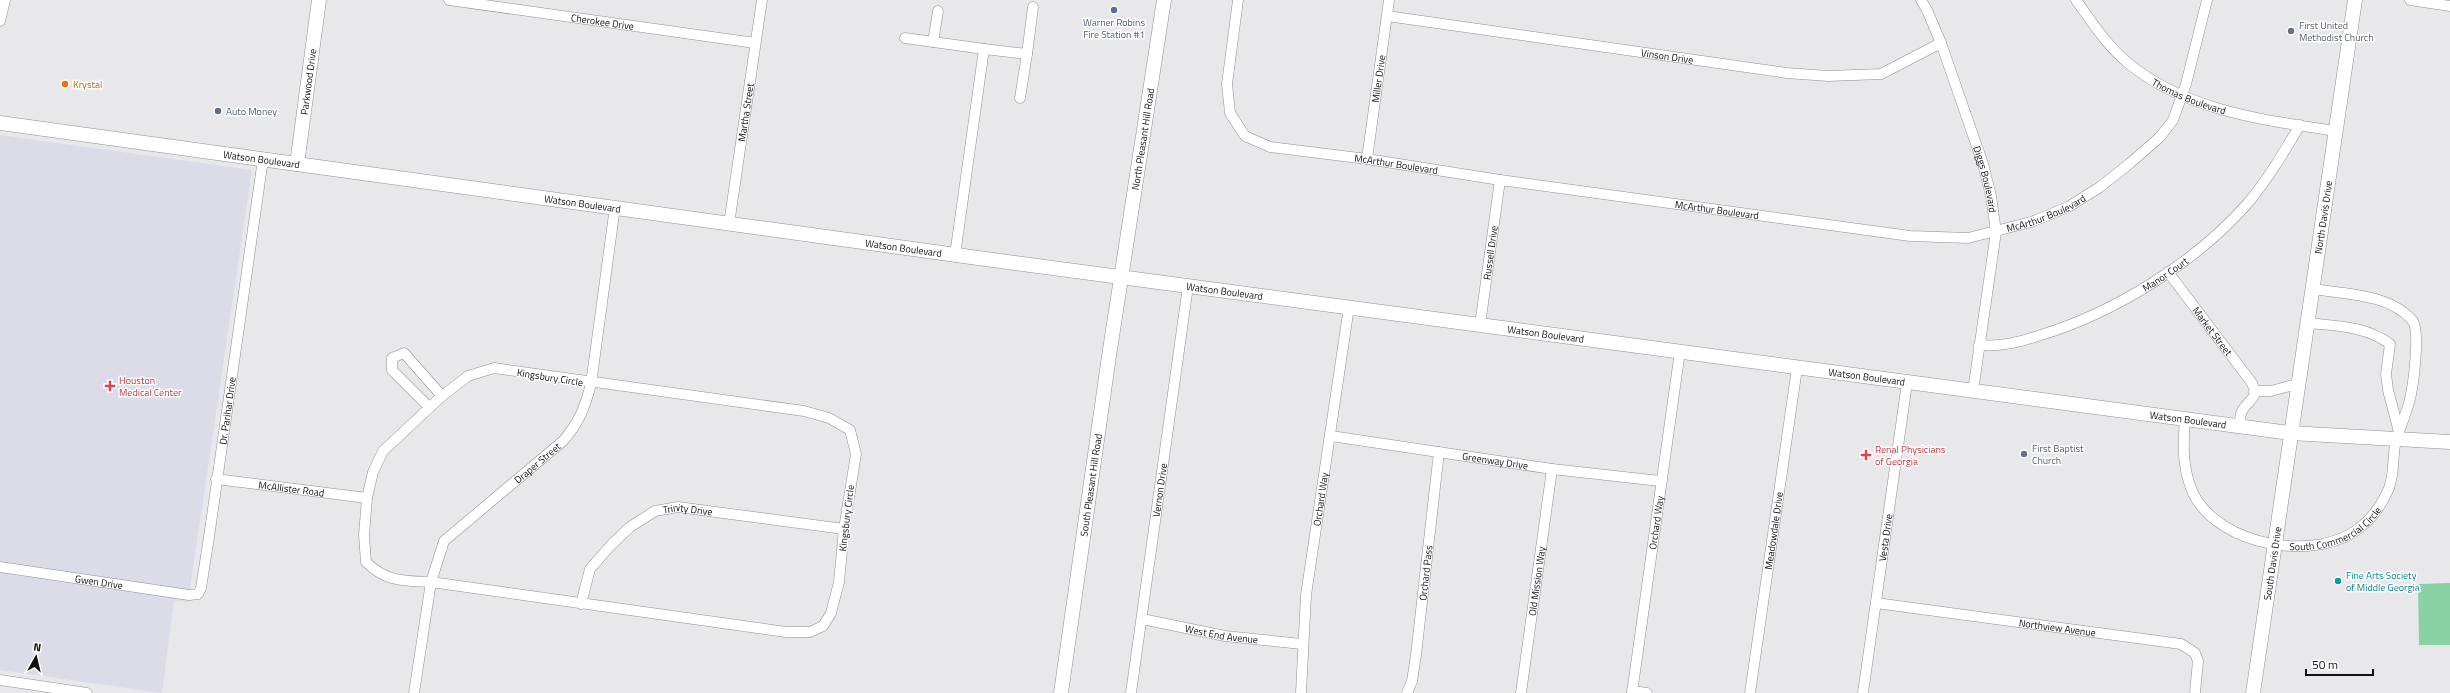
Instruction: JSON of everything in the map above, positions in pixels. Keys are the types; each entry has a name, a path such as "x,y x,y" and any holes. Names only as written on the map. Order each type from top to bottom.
{"main road":[{"name":"Parkwood Drive","path":"297,164 319,0"},
{"name":"North Pleasant Hill Road","path":"1122,277 1164,0"},
{"name":"North Davis Drive","path":"2290,433 2308,323 2355,0"},
{"name":"Watson Boulevard","path":"0,123 729,224 2290,433 2398,436 2450,442"},
{"name":"South Pleasant Hill Road","path":"1061,693 1122,277"},
{"name":"South Davis Drive","path":"2253,693 2290,433"}],"street":[{"path":"0,21 5,0"},
{"name":"Cherokee Drive","path":"449,0 755,43"},
{"name":"Martha Street","path":"729,224 762,0"},
{"name":"McArthur Boulevard","path":"1238,0 1227,84 1230,113 1244,136 1270,147 1367,158 1500,180 1910,236 1968,238 2031,222 2068,207 2100,188 2160,137 2173,120 2182,96 2207,0"},
{"name":"Miller Drive","path":"1367,158 1389,0"},
{"name":"Diggs Boulevard","path":"1920,0 1927,10 1941,43 1983,164 1991,196 1996,232 1973,391"},
{"name":"Thomas Boulevard","path":"2076,0 2111,46 2127,62 2153,82 2206,106 2238,114 2336,131"},
{"path":"2410,0 2450,6"},
{"path":"1020,98 1033,7"},
{"path":"933,42 938,11"},
{"name":"Vinson Drive","path":"1387,16 1787,72 1828,76 1881,74 1941,43"},
{"path":"905,38 1027,54"},
{"path":"955,254 984,49"},
{"name":"Manor Court","path":"1979,345 1995,347 2016,343 2063,328 2115,306 2168,272 2218,232 2247,204 2268,177 2300,125"},
{"name":"Dr. Parihar Drive","path":"198,594 201,588 263,159"},
{"name":"Russell Drive","path":"1480,325 1500,180"},
{"name":"Draper Street","path":"414,693 431,582 444,541 563,442 576,426 584,412 591,384 615,207"},
{"name":"Market Street","path":"2168,272 2246,374 2255,391"},
{"name":"Vernon Drive","path":"1131,693 1188,286"},
{"path":"2313,289 2372,299 2399,309 2413,321 2417,335 2410,394 2398,436"},
{"name":"Orchard Way","path":"1302,693 1302,644 1306,595 1331,436 1349,307"},
{"path":"2308,323 2352,328 2376,334 2390,344 2386,374 2398,436"},
{"name":"Orchard Way","path":"1632,692 1660,482 1680,352"},
{"path":"429,408 392,370 392,358 404,353 442,396"},
{"name":"Kingsbury Circle","path":"494,368 591,384 804,411 829,418 850,430 856,454 844,529 839,582 832,613 823,626 810,632 786,632 431,582 404,581 378,574 366,562 364,535 367,498 373,472 383,451 442,396 468,376 494,368"},
{"name":"Meadowdale Drive","path":"1750,693 1796,368"},
{"name":"Vesta Drive","path":"1863,693 1907,382"},
{"path":"2240,426 2242,411 2253,398 2255,391 2271,391 2297,384"},
{"name":"South Commercial Circle","path":"2185,419 2182,452 2185,472 2194,494 2209,513 2233,532 2257,542 2274,545 2307,546 2333,541 2362,526 2377,511 2389,488 2394,473 2398,436"},
{"name":"Greenway Drive","path":"1331,436 1552,469 1660,482"},
{"name":"Orchard Pass","path":"1407,693 1412,681 1416,655 1438,452"},
{"name":"Old Mission Way","path":"1521,693 1552,469"},
{"name":"McAllister Road","path":"216,479 367,498"},
{"name":"Trinity Drive","path":"581,604 590,569 610,545 654,511 678,507 844,529"},
{"name":"Gwen Drive","path":"0,567 189,595 198,594"},
{"name":"Northview Avenue","path":"1876,603 2181,644 2196,652 2198,661 2195,693"},
{"name":"West End Avenue","path":"1142,620 1225,636 1302,644"},
{"path":"0,680 87,693"},
{"path":"1632,692 1647,693"}],"shaded area":[{"name":"Houston Medical Center","path":"0,135 252,170 188,602 174,601 162,693 0,670"}],"green space":[{"path":"2450,583 2450,645 2419,645 2418,584"}],"place":[{"name":"Warner Robins Fire Station #1","path":"1114,10"},
{"name":"First United Methodist Church","path":"2291,31"},
{"name":"Krystal","path":"65,84"},
{"name":"Auto Money","path":"218,111"},
{"name":"Houston Medical Center","path":"110,386"},
{"name":"First Baptist Church","path":"2024,454"},
{"name":"Renal Physicians of Georgia","path":"1866,455"},
{"name":"Fine Arts Society of Middle Georgia","path":"2338,581"}]}
